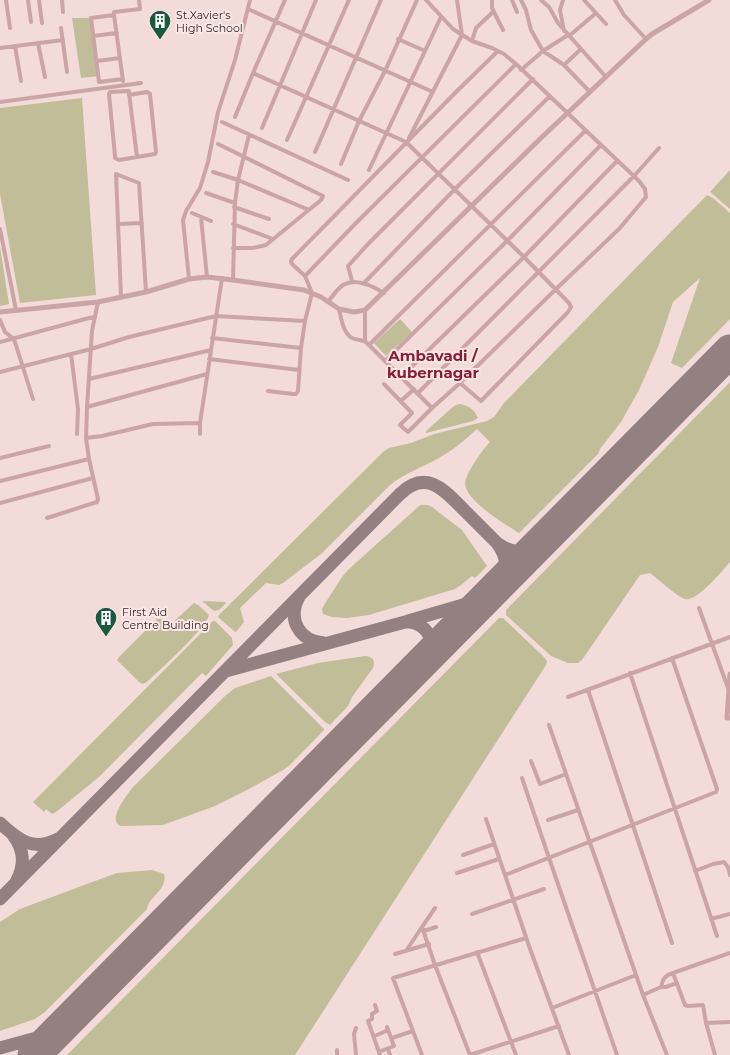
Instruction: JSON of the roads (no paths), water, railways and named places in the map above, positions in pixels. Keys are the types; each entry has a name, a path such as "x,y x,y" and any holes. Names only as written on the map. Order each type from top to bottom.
{"street":[{"path":"6,0 10,28"},
{"path":"28,0 31,22"},
{"path":"39,0 42,23"},
{"path":"62,0 63,12"},
{"path":"123,79 99,82 91,18 114,15 114,12 140,9 139,0"},
{"path":"189,280 183,220 186,211 200,188 208,162 218,112 235,60 250,0"},
{"path":"235,117 285,0"},
{"path":"262,128 316,0"},
{"path":"287,140 349,0"},
{"path":"315,152 381,0"},
{"path":"341,164 359,121 385,71 398,39 417,0"},
{"path":"384,384 412,413 400,425 408,432 619,229 644,200 646,193 645,189 634,176 516,64 498,51 472,41 453,29 426,0"},
{"path":"406,142 462,35 457,0"},
{"path":"492,0 491,4 493,12 503,30"},
{"path":"512,0 517,12"},
{"path":"521,0 526,10 531,30 543,50 564,65 590,92"},
{"path":"541,0 549,7 558,23 606,77"},
{"path":"562,0 560,10 564,30"},
{"path":"584,0 595,14 606,24"},
{"path":"615,0 624,15 646,39"},
{"path":"0,312 98,302 207,277 304,290 339,309 354,312 365,310 646,39 708,0"},
{"path":"248,9 433,92"},
{"path":"472,41 476,28 493,12"},
{"path":"522,70 543,50 569,35 595,14"},
{"path":"114,15 123,79 129,93 137,157"},
{"path":"369,170 441,17"},
{"path":"61,28 67,72"},
{"path":"93,36 117,33"},
{"path":"398,39 425,51"},
{"path":"0,48 63,40"},
{"path":"38,43 44,77"},
{"path":"16,46 21,81"},
{"path":"564,65 581,49"},
{"path":"268,391 296,394 298,391 301,348 312,293 305,276 292,264 292,259 406,142 498,51"},
{"path":"96,61 120,58"},
{"path":"305,276 421,157 516,64"},
{"path":"253,73 406,142 491,224 569,303 571,307 568,312 481,401 460,383"},
{"path":"352,281 348,266 533,79"},
{"path":"0,102 141,83"},
{"path":"110,92 147,92 150,96 156,152 155,154 137,157 119,160 115,158 108,94 110,92"},
{"path":"364,283 455,189 550,96"},
{"path":"222,122 348,180"},
{"path":"369,345 585,131"},
{"path":"233,280 234,205 238,180 250,135"},
{"path":"218,144 323,196 321,200 266,245 260,247 233,248"},
{"path":"385,360 601,145"},
{"path":"401,401 416,391 539,272 634,176 659,148"},
{"path":"401,377 524,257 618,161"},
{"path":"213,172 238,180 309,210"},
{"path":"121,297 116,174 139,183 146,292"},
{"path":"206,192 269,219"},
{"path":"192,213 212,221"},
{"path":"201,217 207,277"},
{"path":"118,224 142,222"},
{"path":"233,224 273,239"},
{"path":"0,229 16,310"},
{"path":"200,434 200,423 209,359 222,278"},
{"path":"328,302 342,285 352,281 364,283 384,293"},
{"path":"47,518 97,502 98,498 88,459 86,438 92,331 98,302"},
{"path":"339,309 342,325 352,338 365,341 432,408"},
{"path":"365,310 365,341"},
{"path":"0,372 91,349 129,337 216,316 305,322"},
{"path":"0,342 95,317"},
{"path":"0,320 5,332 14,339 33,398"},
{"path":"212,338 301,348"},
{"path":"89,379 211,350"},
{"path":"71,354 78,409 77,434"},
{"path":"209,359 299,370"},
{"path":"87,407 207,374"},
{"path":"86,438 102,436 153,424 200,423"},
{"path":"0,458 49,446"},
{"path":"0,482 88,459"},
{"path":"0,503 93,478"},
{"path":"699,608 729,690"},
{"path":"568,697 730,637"},
{"path":"505,875 717,791 672,658"},
{"path":"630,673 717,936"},
{"path":"730,674 727,718 730,718"},
{"path":"588,690 672,943"},
{"path":"549,725 643,995 667,1055"},
{"path":"531,761 540,784 566,774"},
{"path":"522,778 617,1055"},
{"path":"548,820 578,810"},
{"path":"486,819 526,938 569,1055"},
{"path":"463,855 494,844"},
{"path":"457,873 499,859"},
{"path":"695,870 712,864 724,862 728,867 730,875"},
{"path":"472,914 544,889"},
{"path":"406,951 423,929 435,908"},
{"path":"712,919 730,914"},
{"path":"423,929 436,927"},
{"path":"423,929 435,965 470,1055 559,1026"},
{"path":"422,1055 393,978 526,938"},
{"path":"395,954 429,944"},
{"path":"477,952 516,1055"},
{"path":"661,987 666,975 730,953"},
{"path":"673,973 685,1005 703,1006 715,1055"},
{"path":"552,1008 636,975"},
{"path":"643,995 661,987 666,988 676,983"},
{"path":"375,1006 377,1011 372,1014 372,1019 368,1021 380,1053 394,1046 388,1029 376,1035"},
{"path":"706,1023 730,1022"},
{"path":"356,1028 354,1034 356,1055"},
{"path":"392,1038 413,1031"},
{"path":"388,1049 390,1055"}],"place":[{"name":"St.Xavier's High School","path":"160,40"},
{"name":"First Aid Centre Building","path":"106,638"}],"district":[{"name":"Ambavadi / kubernagar","path":"433,364"}]}
